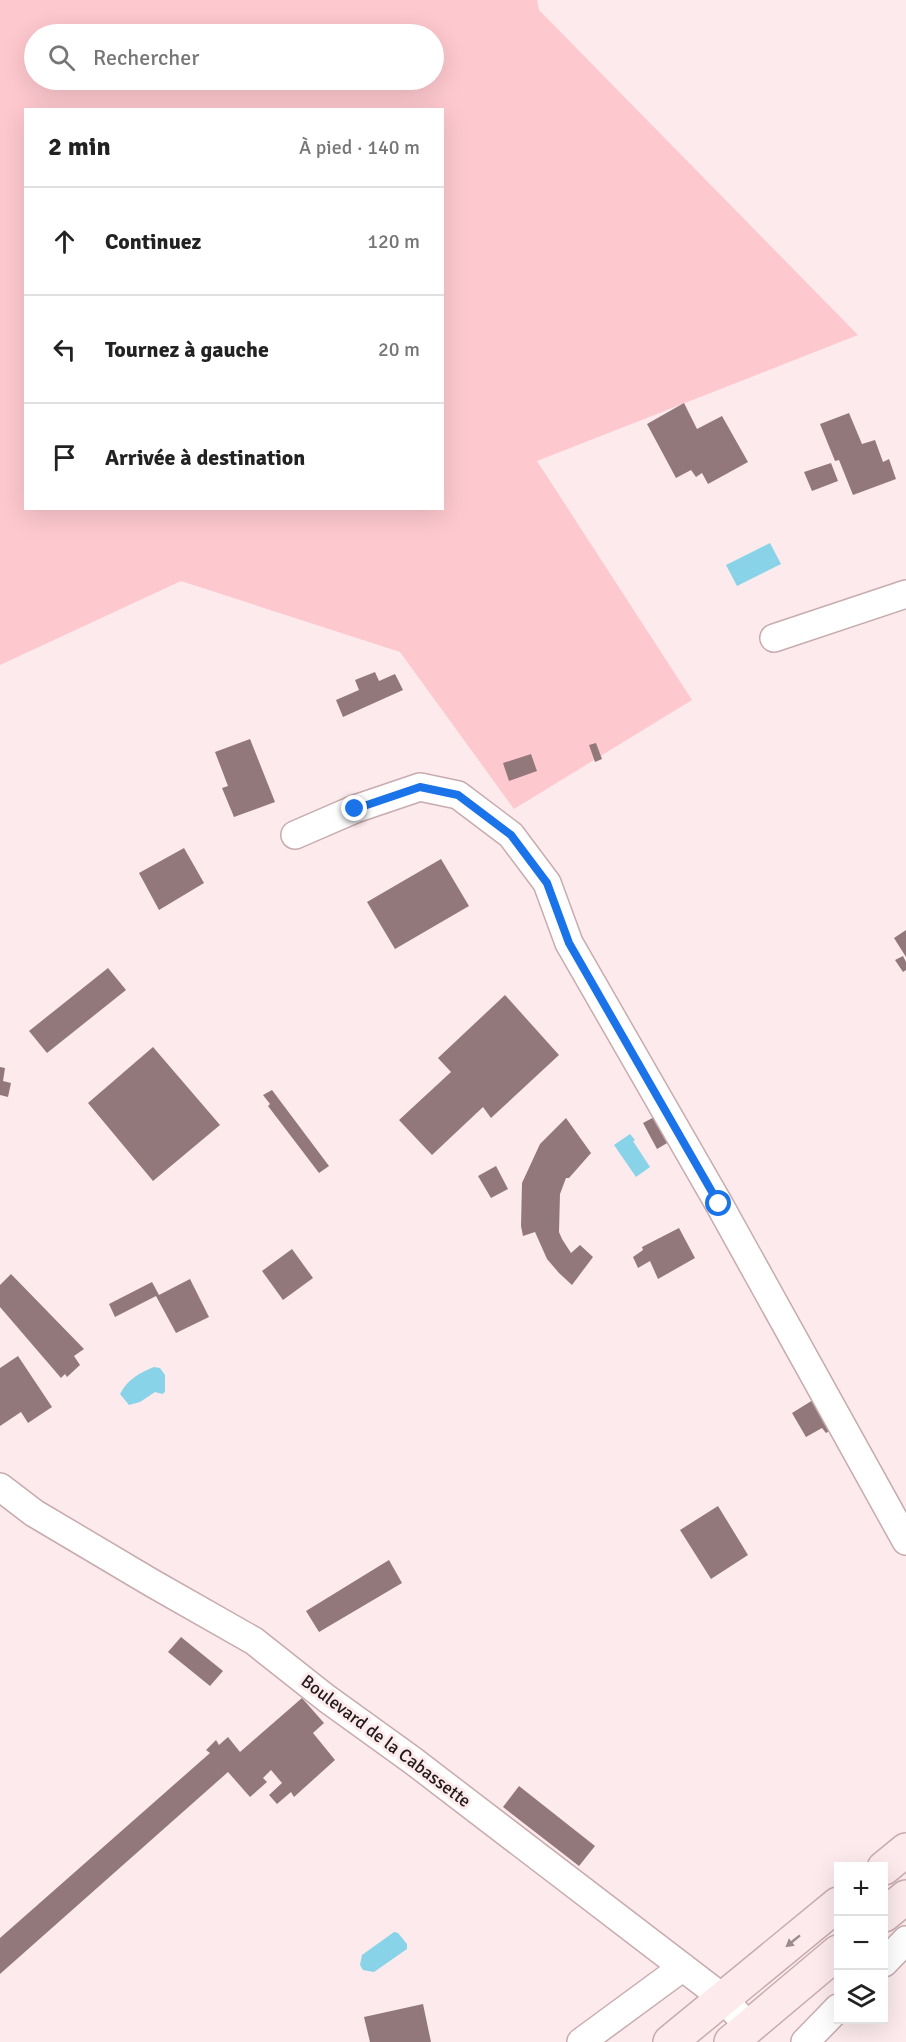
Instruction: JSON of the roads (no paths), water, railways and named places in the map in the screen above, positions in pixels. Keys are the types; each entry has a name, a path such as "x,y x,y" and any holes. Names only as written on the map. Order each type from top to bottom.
{"main road":[{"path":"888,1865 906,1850"},
{"path":"888,1913 906,1897"},
{"path":"670,2042 834,1907"},
{"path":"740,2034 834,1955"}],"street":[{"path":"774,638 906,594"},
{"path":"295,835 355,809 420,787 458,795 511,835 547,883 569,943 719,1204 906,1541"},
{"name":"Boulevard de la Cabassette","path":"0,1487 34,1513 254,1641 723,1998 740,2034"},
{"path":"888,1959 906,1940"},
{"path":"580,2042 683,1967"},
{"path":"805,2042 834,2012"}],"water":[{"path":"770,543 781,564 737,586 726,565"},
{"path":"630,1134 650,1167 636,1177 614,1145"},
{"path":"154,1367 160,1368 165,1375 165,1392 162,1394 155,1392 140,1402 129,1405 120,1394 123,1389 134,1377"},
{"path":"394,1932 398,1933 407,1944 407,1949 374,1972 363,1970 360,1965 362,1955"}]}
